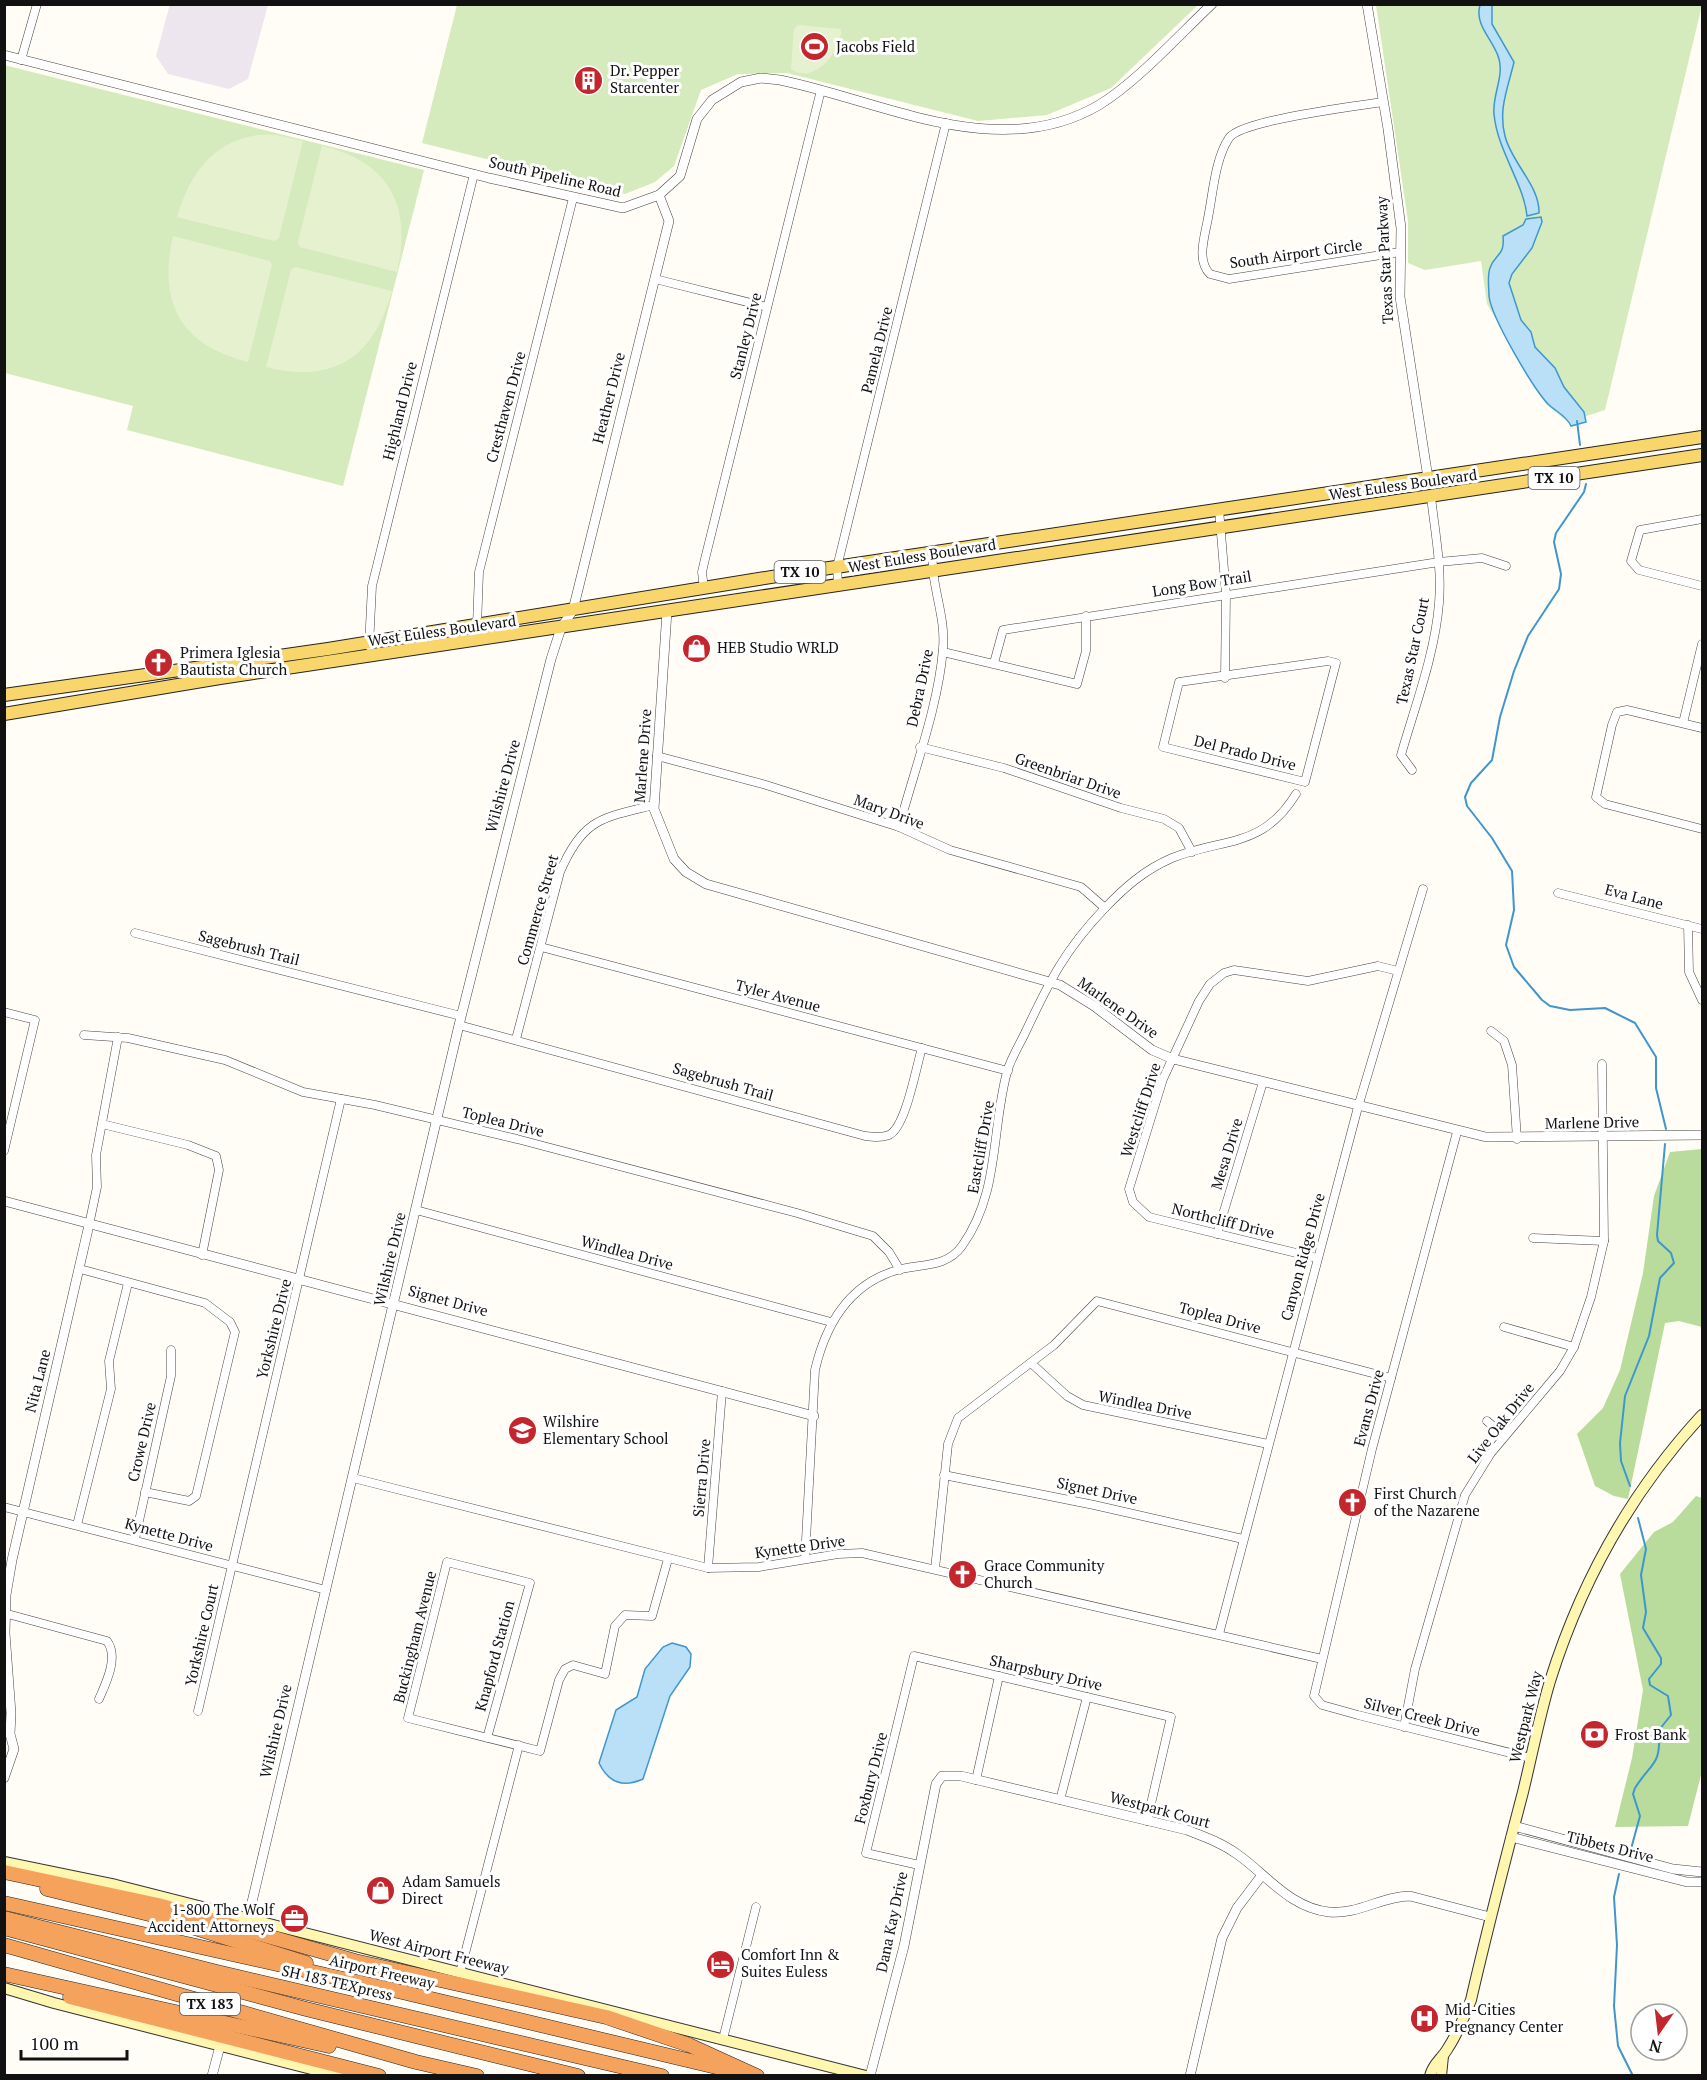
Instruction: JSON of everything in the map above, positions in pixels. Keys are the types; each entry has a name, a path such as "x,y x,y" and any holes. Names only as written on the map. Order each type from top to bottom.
{"highway":[{"path":"4,1872 158,1905 355,1961 636,2026 689,2045 758,2076"},
{"path":"4,1878 157,1916 402,1992"},
{"name":"Airport Freeway","path":"4,1903 402,1992 751,2076"},
{"name":"SH 183 TEXpress","path":"4,1918 217,1972 662,2076"},
{"name":"SH 183 TEXpress","path":"4,1928 456,2047 578,2076"},
{"path":"4,1943 32,1944 219,1994 433,2046 456,2047"},
{"name":"TX 183","path":"4,1943 416,2062 477,2076"},
{"path":"4,1975 325,2045 416,2062"},
{"path":"4,1975 36,1988 80,2000 379,2076"}],"main road":[{"name":"West Euless Boulevard","path":"4,695 477,626 933,552 1702,437"},
{"path":"1677,459 1682,451 1702,447"},
{"name":"West Euless Boulevard","path":"4,714 219,678 1702,455"},
{"path":"1428,478 1431,497"},
{"name":"Westpark Way","path":"1430,2076 1433,2065 1443,2056 1460,2026 1471,2000 1550,1682 1581,1597 1643,1487 1702,1415"},
{"name":"West Airport Freeway","path":"4,1862 116,1885 868,2076"},
{"path":"4,1988 339,2076"},
{"name":"Westpark Way","path":"1441,2076 1443,2056"}],"street":[{"path":"21,60 37,4"},
{"name":"South Pipeline Road","path":"4,56 474,174 623,208 659,195 680,176 689,141 704,108 722,91 741,82 761,78 821,90 946,123 982,129 1014,130 1050,125 1077,116 1101,104 1139,73 1212,4"},
{"name":"Texas Star Parkway","path":"1367,4 1401,228 1400,297 1428,478"},
{"name":"Stanley Drive","path":"704,589 702,572 705,558 821,90"},
{"name":"South Airport Circle","path":"1383,102 1273,121 1240,129 1231,135 1220,164 1203,241 1202,261 1210,274 1229,279 1400,252"},
{"name":"Pamela Drive","path":"838,584 837,567 946,123"},
{"name":"Highland Drive","path":"371,656 368,642 372,586 474,174"},
{"name":"Heather Drive","path":"573,610 669,221 659,195"},
{"name":"Cresthaven Drive","path":"477,626 479,572 573,198"},
{"path":"655,279 767,307"},
{"name":"Texas Star Court","path":"1412,770 1401,755 1426,666 1439,603 1439,562 1431,497"},
{"path":"1219,509 1226,594 1225,678"},
{"path":"1702,519 1640,530 1631,561 1639,570 1702,586"},
{"name":"Debra Drive","path":"899,827 943,652 943,627 932,570 933,552"},
{"name":"Long Bow Trail","path":"994,663 1003,630 1439,562 1482,558 1506,566"},
{"name":"Wilshire Drive","path":"248,1919 502,850 561,628 573,610"},
{"name":"Marlene Drive","path":"667,611 654,805 659,824 674,859 694,878 803,913 1049,981 1094,1006 1152,1050 1173,1059 1358,1107 1457,1132 1517,1139 1702,1135"},
{"path":"943,652 1077,684 1086,651 1086,616"},
{"path":"1683,723 1702,645"},
{"name":"Del Prado Drive","path":"1317,662 1336,663 1305,782 1163,747 1179,682 1225,678 1317,662"},
{"path":"1702,728 1627,710 1617,711 1596,791 1599,802 1702,829"},
{"name":"Greenbriar Drive","path":"920,747 1004,768 1121,808 1164,819 1179,828 1192,852"},
{"name":"Mary Drive","path":"657,756 766,785 899,827 950,850 1081,887 1105,908"},
{"name":"Eastcliff Drive","path":"805,1559 815,1370 821,1344 831,1322 843,1304 868,1283 900,1270 939,1264 961,1247 985,1205 1008,1071 1049,981 1069,947 1141,873 1192,852 1257,834 1283,815 1296,794"},
{"name":"Commerce Street","path":"516,1039 560,872 577,840 595,822 654,805"},
{"name":"Canyon Ridge Drive","path":"1220,1634 1292,1351 1358,1107 1423,889"},
{"name":"Eva Lane","path":"1558,893 1702,929"},
{"path":"1688,925 1689,972 1702,1000"},
{"name":"Sagebrush Trail","path":"135,933 460,1021 516,1039 865,1136 890,1135 902,1121 922,1048"},
{"name":"Tyler Avenue","path":"540,947 1008,1071"},
{"name":"Westcliff Drive","path":"1130,1197 1129,1189 1163,1079 1199,1001 1210,984 1234,970 1308,981 1378,966 1398,971"},
{"path":"4,1012 35,1020 4,1151"},
{"path":"1491,1031 1504,1041 1512,1065 1517,1139"},
{"name":"Toplea Drive","path":"84,1035 118,1037 225,1060 303,1092 437,1119 798,1213 873,1236 889,1252 900,1270"},
{"name":"Nita Lane","path":"4,1778 14,1749 7,1738 11,1713 5,1614 10,1571 97,1187 96,1155 118,1037"},
{"name":"Live Oak Drive","path":"1404,1727 1415,1669 1465,1495 1491,1453 1560,1371 1574,1347 1591,1297 1604,1241 1605,1138 1602,1064"},
{"name":"Mesa Drive","path":"1217,1234 1263,1082"},
{"name":"Yorkshire Drive","path":"232,1565 341,1099"},
{"path":"102,1124 188,1145 216,1156 219,1170 202,1256"},
{"name":"Evans Drive","path":"1314,1693 1391,1378 1457,1132"},
{"name":"Northcliff Drive","path":"1130,1197 1149,1217 1317,1258"},
{"name":"Signet Drive","path":"4,1201 202,1256 395,1302 814,1416"},
{"name":"Windlea Drive","path":"416,1210 831,1322"},
{"path":"1533,1238 1604,1241"},
{"path":"80,1269 205,1303 230,1323 235,1332 196,1496 189,1501 145,1492"},
{"path":"77,1525 111,1389 109,1361 128,1283"},
{"name":"Toplea Drive","path":"1031,1363 1092,1305 1101,1301 1391,1378"},
{"path":"1504,1327 1574,1347"},
{"name":"Crowe Drive","path":"135,1539 171,1376 171,1350"},
{"path":"935,1569 948,1444 958,1418 1031,1363"},
{"name":"Windlea Drive","path":"1031,1363 1067,1396 1083,1405 1268,1444"},
{"name":"Sierra Drive","path":"708,1568 722,1391"},
{"path":"1487,1421 1505,1436"},
{"name":"Signet Drive","path":"944,1475 1094,1505 1243,1539"},
{"name":"Kynette Drive","path":"353,1478 708,1568 759,1567 862,1553 1322,1659"},
{"name":"Kynette Drive","path":"4,1507 326,1590"},
{"path":"487,1738 540,1751 565,1669 573,1665 604,1674 617,1622 624,1615 652,1616 668,1559"},
{"name":"Buckingham Avenue","path":"487,1738 408,1718 447,1562 530,1582"},
{"name":"Yorkshire Court","path":"198,1711 232,1565"},
{"name":"Knapford Station","path":"487,1738 530,1582"},
{"path":"5,1614 107,1641 112,1653 111,1664 99,1699"},
{"name":"Sharpsbury Drive","path":"914,1656 1171,1717 1147,1821"},
{"name":"Foxbury Drive","path":"914,1656 866,1853 920,1865"},
{"path":"976,1780 999,1676"},
{"name":"Silver Creek Drive","path":"1314,1693 1322,1705 1532,1758"},
{"path":"1060,1800 1086,1697"},
{"path":"460,1973 519,1745"},
{"name":"Westpark Court","path":"942,1776 951,1774 1187,1830 1218,1842 1238,1854 1291,1899 1328,1912 1353,1912 1396,1896 1410,1896 1490,1917"},
{"name":"Dana Kay Drive","path":"868,2076 904,1946 936,1784 942,1776"},
{"name":"Tibbets Drive","path":"1512,1831 1702,1882"},
{"name":"Tibbets Drive","path":"1672,1874 1702,1872"},
{"path":"1190,2076 1222,1938 1237,1908 1262,1875"},
{"path":"723,2039 756,1908"},
{"path":"212,2076 220,2046"}],"shaded area":[{"path":"170,4 268,5 248,79 229,89 168,74 156,56"}],"green space":[{"path":"457,5 1198,5 1111,88 1047,115 978,121 787,73 738,74 701,90 674,166 655,182 625,194 422,143"},
{"path":"1376,5 1702,5 1605,410 1568,422 1546,404 1487,304 1481,261 1425,270 1408,263 1408,221"},
{"name":"Jacobs Field","path":"798,25 841,29 837,47 825,64 808,73 800,73 791,69 794,29"},
{"path":"4,65 424,170 343,486 127,430 133,406 5,373"},
{"path":"258,135 276,135 303,141 279,238 274,241 177,217 189,187 205,162 228,145"},
{"path":"322,146 345,153 365,163 380,175 391,190 398,207 401,227 401,248 397,272 300,247 298,242"},
{"path":"173,236 270,261 272,265 248,362 205,345 179,318 172,301 169,282 169,260"},
{"path":"295,267 392,291 384,314 362,349 348,360 331,368 312,372 266,367 291,270"},
{"path":"1702,1149 1702,1327 1679,1321 1665,1323 1628,1499 1614,1496 1595,1486 1577,1434 1603,1408 1620,1370 1643,1273 1654,1196 1670,1152"},
{"path":"1696,1496 1702,1498 1702,1771 1688,1826 1615,1827 1632,1758 1643,1690 1620,1574 1654,1532 1673,1522"}],"water":[{"path":"1480,5 1492,5 1492,24 1514,62 1505,99 1503,126 1508,146 1535,193 1539,213 1527,216 1521,192 1496,127 1494,107 1500,66 1497,52 1480,20"},
{"path":"1541,217 1542,222 1532,248 1512,274 1509,283 1521,320 1531,332 1535,347 1555,368 1564,387 1584,412 1586,422 1571,426 1564,416 1541,396 1523,368 1497,319 1489,296 1489,271 1503,248 1503,236 1523,225 1526,219"},
{"path":"672,1643 686,1647 691,1654 690,1667 670,1696 643,1779 629,1783 617,1782 607,1775 599,1763 616,1710 637,1697 645,1669 663,1647"}],"waterway":[{"path":"1577,421 1580,445"},
{"path":"1586,484 1584,492 1556,533 1554,542 1561,574 1559,589 1528,636 1514,671 1500,717 1492,760 1471,783 1465,797 1467,806 1492,838 1512,871 1514,910 1506,945 1514,967 1542,1000 1550,1006 1570,1010 1605,1008 1635,1023 1656,1057 1656,1088 1666,1129"},
{"path":"1630,1486 1621,1461 1620,1443 1625,1396 1649,1336 1660,1278 1674,1263 1671,1253 1658,1241 1657,1235 1665,1144"},
{"path":"1631,1849 1640,1816 1633,1794 1657,1757 1659,1730 1671,1715 1668,1696 1650,1685 1649,1679 1661,1664 1661,1658 1643,1628 1646,1612 1641,1575 1646,1549 1638,1518"},
{"path":"1619,1874 1614,1897 1617,1945 1614,2006 1618,2046 1633,2076"}],"place":[{"name":"Jacobs Field","path":"815,47"},
{"name":"Dr. Pepper Starcenter","path":"589,80"},
{"name":"HEB Studio WRLD","path":"696,648"},
{"name":"Primera Iglesia Bautista Church","path":"159,662"},
{"name":"Wilshire Elementary School","path":"522,1431"},
{"name":"First Church of the Nazarene","path":"1353,1503"},
{"name":"Grace Community Church","path":"963,1575"},
{"name":"Frost Bank","path":"1594,1735"},
{"name":"Adam Samuels Direct","path":"381,1891"},
{"name":"1-800 The Wolf Accident Attorneys","path":"295,1919"},
{"name":"Comfort Inn & Suites Euless","path":"720,1964"},
{"name":"Mid-Cities Pregnancy Center","path":"1424,2019"}]}
